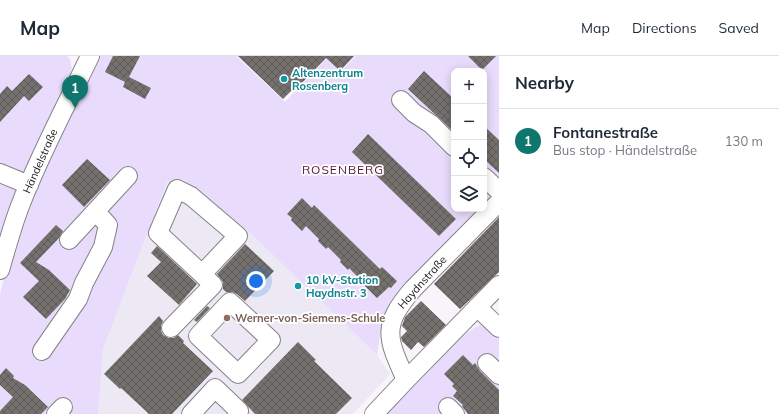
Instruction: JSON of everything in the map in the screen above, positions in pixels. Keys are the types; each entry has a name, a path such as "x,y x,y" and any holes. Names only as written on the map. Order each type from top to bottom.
{"street":[{"name":"Händelstraße","path":"0,270 29,184 51,134 90,56"},
{"path":"401,100 414,113 431,124 451,144"},
{"path":"0,174 29,184"},
{"path":"69,240 128,176"},
{"path":"487,180 499,191"},
{"path":"171,328 213,285 158,233 176,189 191,196 238,236 202,274"},
{"name":"Haydnstraße","path":"406,380 390,342 391,328 400,304 499,202"},
{"path":"42,351 78,299 103,247 108,225 96,212"},
{"path":"374,414 499,285"},
{"path":"477,307 499,328"},
{"path":"191,414 233,370"},
{"path":"215,388 239,411 237,414"}],"shaded area":[{"path":"0,56 67,56 70,59 72,69 14,194 0,237"},
{"path":"98,56 236,56 285,102 326,59 340,72 356,56 499,56 499,188 487,200 487,68 451,68 451,212 476,212 397,294 381,329 377,355 246,229 183,179 167,182 103,349 98,414 0,414 0,294 10,259 45,169"},
{"name":"Werner-von-Siemens-Schule","path":"183,179 246,229 377,355 390,374 353,414 98,414 103,349 167,182"},
{"path":"480,325 491,331 499,339 499,414 382,414 461,338"}],"building":[{"path":"113,56 140,56 129,77 151,88 145,99 123,87 125,82 105,72"},
{"name":"Altenzentrum Rosenberg","path":"238,56 354,56 340,71 326,58 297,88 296,86 283,99"},
{"path":"468,56 496,56 484,68 480,68"},
{"path":"424,71 451,96 451,129 408,89"},
{"path":"29,74 43,87 29,101 24,96 0,122 0,94 7,86 12,91"},
{"path":"487,129 499,140 499,173 487,162"},
{"path":"368,134 456,219 439,236 352,152"},
{"path":"87,159 110,180 84,207 62,185"},
{"path":"302,198 312,208 314,205 380,269 382,267 397,281 391,288 389,287 377,298 349,268 348,270 340,262 341,260 328,247 326,249 318,241 319,239 306,226 302,231 291,220 292,218 287,214"},
{"path":"499,217 499,272 460,309 434,284"},
{"path":"56,225 63,231 59,238 36,262 49,270 70,290 65,299 46,319 23,297 39,281 20,263"},
{"path":"245,244 274,271 245,301 237,294 226,292 223,289 223,282 217,274"},
{"path":"157,246 197,284 179,305 147,276 161,262 151,253"},
{"path":"421,301 446,325 424,347 418,342 411,350 402,341 401,337 407,331 402,326 405,317"},
{"path":"207,306 210,308 197,322 194,320"},
{"path":"159,316 163,321 161,331 163,335 169,338 174,338 178,335 184,341 183,343 213,371 172,414 149,414 104,374"},
{"path":"298,342 316,360 314,361 352,398 336,414 255,414 242,400"},
{"path":"463,355 473,365 475,363 480,371 499,390 499,414 468,414 462,406 463,405 453,396 457,391 452,386 454,384 444,374"},
{"path":"6,368 14,376 13,378 25,385 48,407 41,414 0,414 0,411 13,397 0,385 0,375"}],"place":[{"name":"Altenzentrum Rosenberg","path":"284,79"},
{"name":"Fontanestraße","path":"75,108"},
{"name":"10 kV-Station Haydnstr. 3","path":"298,286"},
{"name":"Werner-von-Siemens-Schule","path":"227,318"}],"district":[{"name":"ROSENBERG","path":"343,169"}]}
